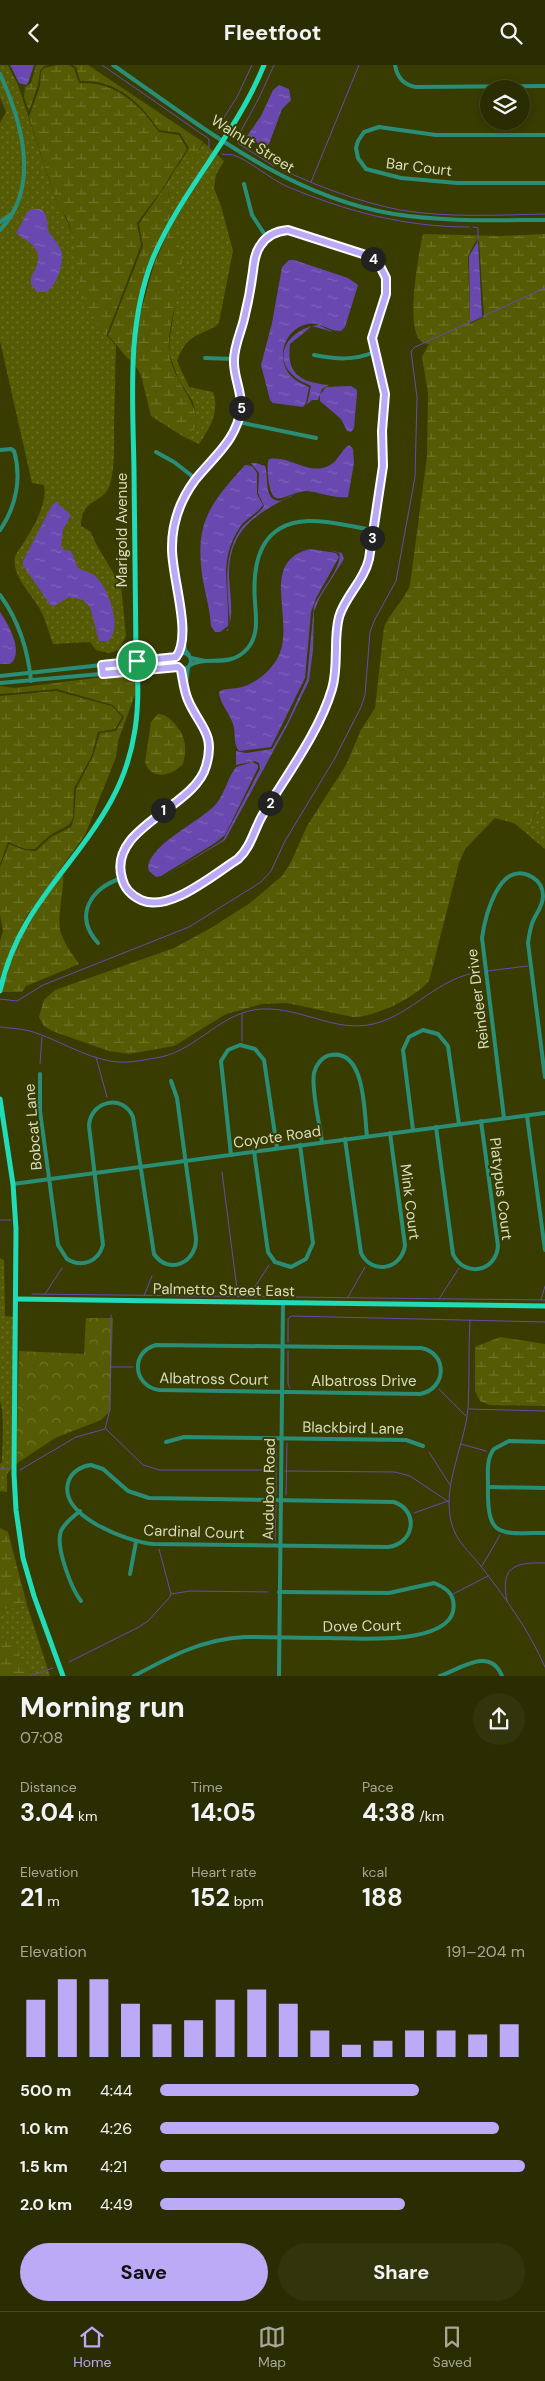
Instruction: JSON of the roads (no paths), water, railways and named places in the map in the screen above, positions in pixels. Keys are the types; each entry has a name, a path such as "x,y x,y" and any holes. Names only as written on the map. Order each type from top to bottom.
{"main road":[{"name":"Marigold Avenue","path":"0,991 11,955 28,918 100,819 121,780 136,733 139,707 133,365 137,319 146,279 160,242 179,207 245,107 264,65"},
{"path":"0,1099 13,1184 16,1229 14,1474 17,1522 28,1577 63,1676"},
{"name":"Palmetto Street East","path":"16,1299 545,1306"}],"street":[{"name":"Walnut Street","path":"112,65 260,165 289,180 338,200 372,210 415,217 448,220 545,220"},
{"path":"395,65 400,79 407,85 416,87 545,86"},
{"path":"0,74 15,112 24,159 23,187 10,215 0,230"},
{"name":"Bar Court","path":"545,135 436,135 379,127 370,129 362,134 356,149 362,166 370,171 388,176 443,183 545,183"},
{"path":"244,185 252,215 267,238"},
{"path":"0,222 10,215"},
{"path":"183,638 177,655 178,667 185,691 188,701 201,721 207,735 209,753 206,768 193,789 155,817 127,846 121,858 122,878 131,893 141,900 153,903 166,902 238,859 246,851 261,817 314,729 330,693 339,616 365,571 383,466 382,431 385,394 381,369 372,342 373,330 387,290 385,275 376,262 366,255 293,231 279,232 267,238 260,245 254,257 246,310 234,359 241,396 238,423 224,449 196,479 178,511 172,539 173,565 183,638 185,650 190,656 186,672 185,691"},
{"path":"314,355 339,359 365,356 374,352"},
{"path":"205,358 234,359"},
{"path":"238,423 316,438"},
{"path":"0,450 11,449 14,451 18,477 14,501 0,530"},
{"path":"156,452 174,462 196,479"},
{"path":"0,683 189,666 205,661 235,658 251,644 256,626 254,568 261,549 276,532 293,524 313,521 373,530"},
{"path":"0,595 20,631 31,681"},
{"path":"0,676 137,661 177,655 184,652 205,661"},
{"path":"102,665 103,674"},
{"name":"Reindeer Drive","path":"504,1118 482,945 485,921 491,903 502,883 517,874 527,875 535,879 541,887 543,895 542,903 530,928 528,943 545,1077"},
{"path":"98,943 88,926 87,908 89,902 104,885 122,878"},
{"path":"413,1130 403,1051 409,1037 423,1030 438,1033 448,1045 458,1124"},
{"path":"231,1155 220,1064 228,1050 240,1045 255,1049 264,1060 277,1149"},
{"path":"322,1142 314,1076 320,1061 334,1054 348,1058 358,1071 367,1136"},
{"name":"Bobcat Lane","path":"40,1074 40,1111 59,1248 67,1259 84,1264 98,1255 103,1241 89,1121 96,1108 110,1102 122,1104 132,1114 152,1251 161,1262 175,1265 190,1258 196,1244 177,1098 171,1081"},
{"name":"Coyote Road","path":"13,1184 545,1113"},
{"path":"527,1116 545,1250"},
{"name":"Platypus Court","path":"436,1127 453,1254 465,1267 479,1269 486,1267 494,1260 498,1246 481,1121"},
{"name":"Mink Court","path":"345,1139 360,1250 369,1263 384,1267 397,1262 404,1253 405,1245 390,1133"},
{"path":"254,1151 268,1251 275,1262 291,1267 306,1259 313,1243 300,1145"},
{"name":"Audubon Road","path":"279,1676 283,1303"},
{"name":"Albatross Court","path":"282,1392 155,1390 143,1383 137,1369 139,1358 143,1352 156,1345 283,1346"},
{"name":"Albatross Drive","path":"282,1392 420,1394 429,1391 436,1385 441,1371 437,1357 428,1350 421,1348 283,1346"},
{"name":"Blackbird Lane","path":"166,1442 184,1437 281,1438 406,1440 423,1446"},
{"path":"545,1442 509,1441 496,1446 489,1457 488,1487 488,1513 495,1527 507,1533 545,1533"},
{"name":"Cardinal Court","path":"88,1465 100,1467 128,1491 149,1498 280,1500 394,1502 406,1510 411,1523 406,1539 392,1547 136,1542 104,1530 80,1511 70,1498 68,1486 76,1471 88,1465"},
{"path":"488,1487 545,1488"},
{"path":"80,1511 63,1527 59,1540 70,1583 81,1601"},
{"path":"130,1574 136,1542"},
{"name":"Dove Court","path":"279,1592 390,1593 434,1583 447,1590 452,1599 453,1606 449,1618 440,1626 424,1633 406,1637 279,1637"},
{"path":"134,1676 179,1652 214,1640 245,1637 279,1637"},
{"path":"440,1676 473,1661 482,1660 494,1665 502,1676"}],"water":[{"path":"10,65 34,65 26,85 19,83"},
{"path":"279,85 289,89 291,100 282,109 269,144 264,148 262,144 249,140 247,136 261,116 273,90"},
{"path":"31,209 41,209 44,212 50,234 59,246 62,254 58,276 53,286 46,292 37,292 31,284 38,259 36,250 29,242 16,233"},
{"path":"478,241 482,316 470,322 469,256"},
{"path":"289,260 348,278 358,285 345,327 341,331 312,323 299,327 287,339 283,354 287,370 294,379 309,387 306,403 303,407 273,403 270,400 261,365 272,323 282,267"},
{"path":"319,325 333,332 313,326"},
{"path":"311,326 290,344 290,363 293,370 303,379 329,385 322,389 318,400 312,400 304,407 307,404 311,386 296,378 287,368 284,351 287,343 293,336"},
{"path":"351,386 357,390 357,394 354,428 351,432 347,431 341,419 320,401 320,395 326,387"},
{"path":"349,445 353,449 354,463 348,497 337,497 306,491 286,497 276,498 273,496 268,479 269,459 285,460 315,469 322,468 333,463"},
{"path":"251,463 256,463 265,466 269,492 274,500 281,501 294,495 256,516 239,535 233,547 229,577 231,617 229,626 227,572 231,549 242,527 264,506 258,493 259,473"},
{"path":"245,465 252,466 257,473 257,494 263,505 242,524 233,539 226,575 228,626 220,632 215,632 211,626 203,581 201,545 203,530 213,505"},
{"path":"56,502 71,515 63,530 61,546 64,550 71,551 78,568 96,577 110,601 113,610 114,628 108,641 99,641 90,607 83,600 69,597 54,606 50,605 23,565 23,561 52,505"},
{"path":"310,549 336,553 339,557 316,598 311,612 305,678 271,747 239,751 236,746 233,724 219,696 219,692 238,688 255,681 270,669 277,659 282,644 283,628 281,580 285,567 294,556"},
{"path":"329,550 342,553 344,559 320,597 314,611 313,650 309,681 288,724 225,840 165,876 223,840 260,769 259,763 255,761 236,765 236,751 246,753 272,749 287,723 307,679 314,606 335,571 340,558 339,553"},
{"path":"0,612 10,629 15,643 15,656 10,664 0,664"},
{"path":"252,762 258,765 258,768 225,835 161,876 156,877 149,871 148,866 158,849 216,804 236,767"}],"waterway":[{"path":"102,65 209,139 209,147"},
{"path":"216,130 237,97 252,65"},
{"path":"274,65 259,98 236,140 239,144 274,166"},
{"path":"311,182 359,65"},
{"path":"222,154 239,157 286,186 353,210 398,221 469,227"},
{"path":"285,171 341,194 370,203 418,213 454,215 545,214"},
{"path":"473,227 478,228 478,241"},
{"path":"0,999 17,1001 43,985 189,927 261,882 271,871 285,841 335,758 361,707 365,695 370,632 396,581 415,477 417,397 411,351 415,347 545,288"},
{"path":"487,971 528,966"},
{"path":"0,1027 30,1031 96,1058 119,1062 135,1061 174,1053 222,1023 248,1011 276,1009 331,1023 359,1026 373,1024 401,1013 438,988 452,981 466,975 481,972"},
{"path":"242,1014 242,1041"},
{"path":"40,1064 42,1037"},
{"path":"96,1057 107,1097"},
{"path":"222,1172 238,1297"},
{"path":"0,1220 11,1220"},
{"path":"249,1296 269,1265"},
{"path":"348,1297 365,1267"},
{"path":"45,1294 62,1268"},
{"path":"439,1299 459,1268"},
{"path":"144,1296 152,1276"},
{"path":"541,1300 545,1286"},
{"path":"32,1294 545,1300"},
{"path":"20,1470 76,1437 105,1429 110,1409 111,1315"},
{"path":"288,1342 288,1319 291,1316 545,1322"},
{"path":"470,1320 468,1408 450,1488 451,1520 458,1539 516,1614 545,1667"},
{"path":"288,1351 288,1384 290,1388"},
{"path":"111,1367 133,1367"},
{"path":"439,1389 466,1416"},
{"path":"468,1409 545,1411"},
{"path":"106,1429 143,1465 159,1470 276,1470"},
{"path":"276,1442 276,1495"},
{"path":"286,1495 287,1443"},
{"path":"461,1444 486,1451"},
{"path":"429,1452 450,1485"},
{"path":"0,1469 10,1469"},
{"path":"285,1471 395,1472 410,1476 449,1502"},
{"path":"414,1513 448,1501"},
{"path":"275,1541 276,1504"},
{"path":"482,1566 500,1535"},
{"path":"69,1662 148,1621 169,1598 171,1594 159,1549"},
{"path":"507,1601 506,1581 512,1569 525,1564 545,1563"},
{"path":"453,1594 488,1576"},
{"path":"171,1594 190,1591 268,1592"},
{"path":"30,1676 53,1668"}]}
